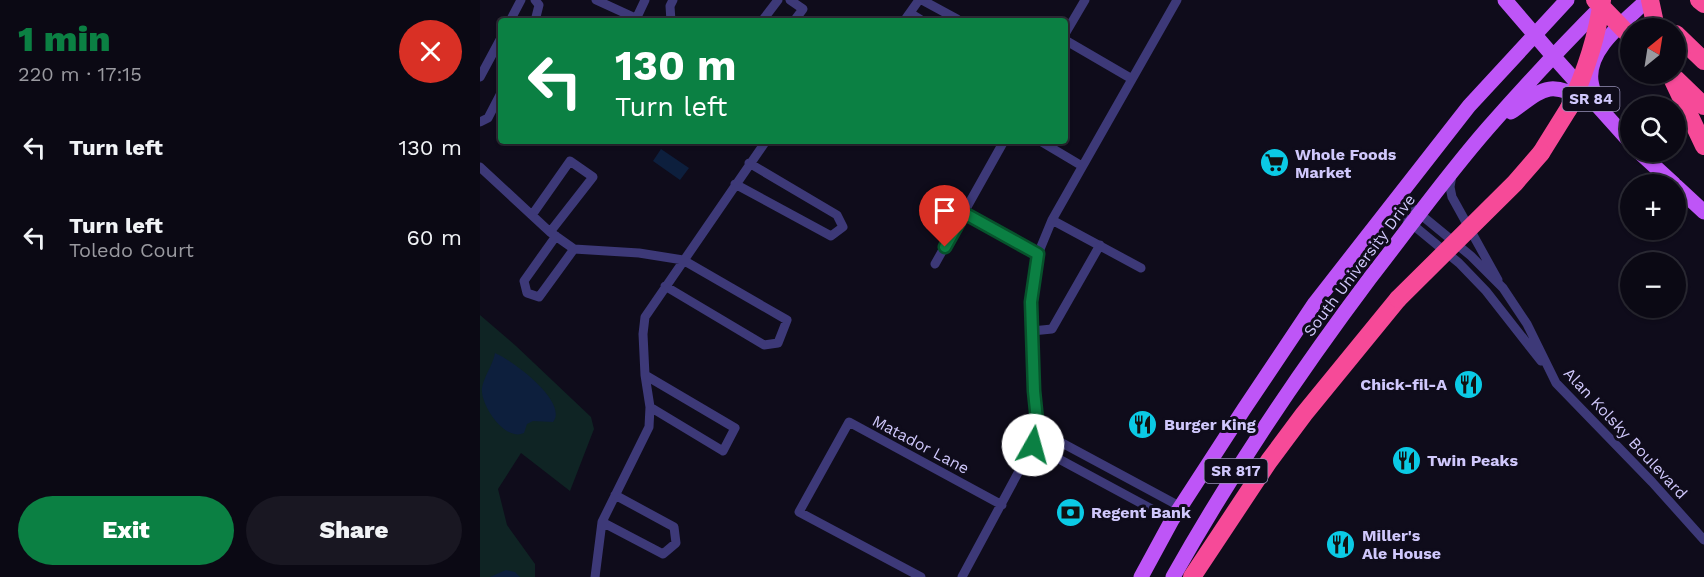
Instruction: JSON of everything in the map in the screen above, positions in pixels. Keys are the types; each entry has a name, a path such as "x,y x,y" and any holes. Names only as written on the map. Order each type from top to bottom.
{"highway":[{"path":"1595,0 1620,26"},
{"path":"1192,577 1269,461 1304,414 1398,299 1515,183 1541,153 1569,108 1587,68 1602,0"},
{"path":"1699,0 1704,4"},
{"path":"1647,2 1653,18"},
{"path":"1647,2 1661,18"},
{"path":"1686,44 1704,61"},
{"path":"1675,84 1703,145"},
{"path":"1681,84 1704,106"}],"main road":[{"name":"SR 84","path":"1505,0 1620,131"},
{"name":"South University Drive","path":"1141,577 1172,520 1294,333 1339,271 1476,99 1567,0"},
{"name":"South University Drive","path":"1173,577 1199,530 1270,418 1416,218 1487,129 1553,56 1608,0"},
{"path":"1598,107 1591,81 1593,59 1599,48 1647,2"},
{"path":"1487,129 1539,92 1550,88 1570,92 1598,107"},
{"path":"1651,162 1663,174"},
{"path":"1686,195 1704,212"}],"street":[{"path":"512,18 521,0"},
{"path":"535,0 539,5 536,18"},
{"path":"596,0 633,18"},
{"path":"638,18 645,0"},
{"path":"671,18 670,6 673,0"},
{"path":"764,18 778,0"},
{"path":"790,0 803,9 796,18"},
{"path":"907,17 921,0 955,18"},
{"path":"1068,29 1085,0"},
{"path":"963,577 1033,445 1038,430 1034,391 1031,302 1038,254 1052,220 1177,0"},
{"path":"1068,42 1132,79"},
{"path":"480,77 498,44"},
{"path":"480,122 488,118 498,99"},
{"path":"595,577 602,522 649,427 650,407 645,375 643,334 645,317 764,144"},
{"path":"935,264 1002,144"},
{"path":"1045,144 1082,166"},
{"path":"532,216 570,161 593,177 553,234 524,281 527,293 538,297 574,249"},
{"path":"735,184 831,236 843,227 837,215 749,163"},
{"path":"1453,171 1450,187 1452,197 1503,288"},
{"path":"482,172 553,234 574,249 639,253 683,260 788,320 778,343 764,345 665,286"},
{"name":"Alan Kolsky Boulevard","path":"1394,201 1471,256 1503,288 1527,324 1556,383 1652,482 1704,540"},
{"name":"Alan Kolsky Boulevard","path":"1394,201 1416,218 1486,291 1550,372"},
{"path":"964,213 1038,254"},
{"path":"1052,220 1141,268"},
{"path":"1032,331 1052,329 1100,245"},
{"path":"645,375 735,428 723,451 650,407"},
{"name":"Matador Lane","path":"921,577 799,512 849,422 1002,505"},
{"path":"1038,430 1181,507"},
{"path":"1033,445 1172,520"},
{"path":"602,522 663,554 676,543 674,527 615,495"}],"green space":[{"path":"480,315 591,417 594,429 570,491 521,453 498,489 507,525 535,564 535,577 480,577"}],"water":[{"path":"661,149 689,168 680,180 653,161"},
{"path":"495,353 525,373 546,393 556,414 553,422 533,421 527,424 524,433 517,434 509,432 495,420 485,403 482,388"},
{"path":"506,570 515,572 520,577 490,577"}],"place":[{"name":"Whole Foods Market","path":"1274,163"},
{"name":"Chick-fil-A","path":"1468,384"},
{"name":"Burger King","path":"1143,424"},
{"name":"Twin Peaks","path":"1406,460"},
{"name":"Regent Bank","path":"1070,512"},
{"name":"Miller's Ale House","path":"1341,544"}],"route":[{"path":"945,247 964,213 1038,254 1031,302 1034,391 1038,430 1033,445"}]}
